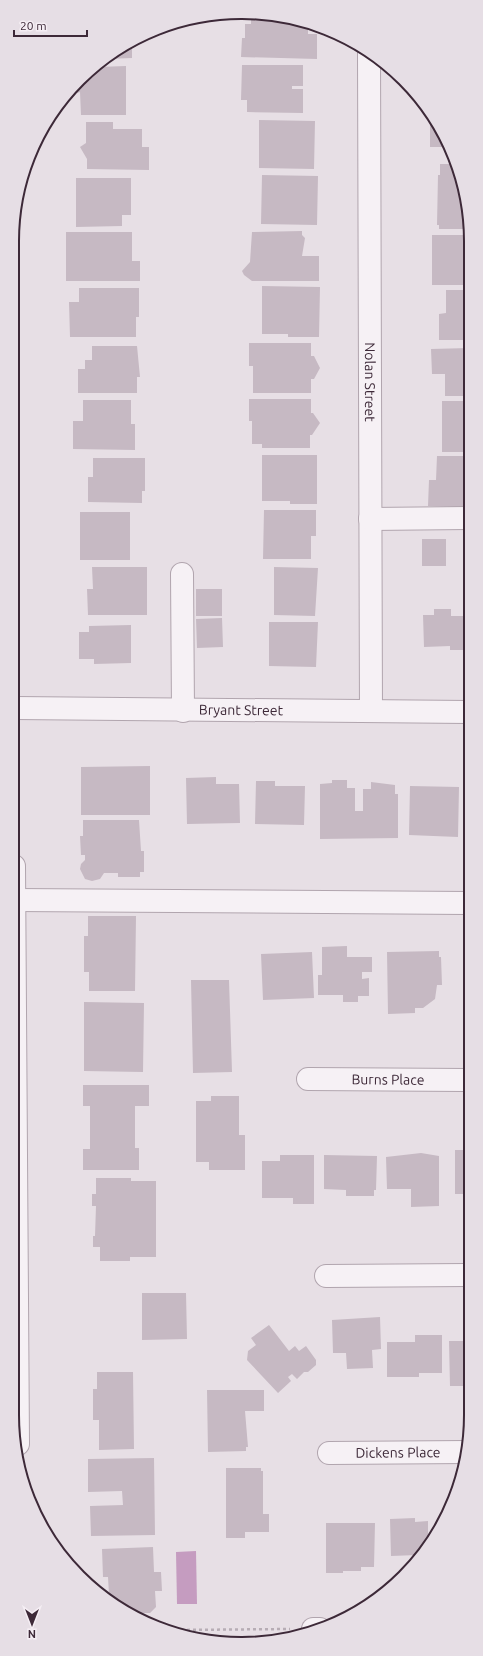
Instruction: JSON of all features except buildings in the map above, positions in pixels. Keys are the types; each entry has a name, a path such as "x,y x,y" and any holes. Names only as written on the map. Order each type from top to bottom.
{"street":[{"name":"Nolan Street","path":"369,59 372,711"},
{"path":"370,519 464,518"},
{"path":"182,574 183,710"},
{"name":"Bryant Street","path":"19,708 464,712"},
{"path":"19,900 464,903"},
{"name":"Burns Place","path":"308,1079 464,1080"},
{"path":"326,1276 464,1275"},
{"name":"Dickens Place","path":"329,1452 461,1452"}],"path":[{"path":"187,1630 299,1629"}],"shaded area":[{"path":"196,1551 197,1604 177,1604 176,1552"}]}
